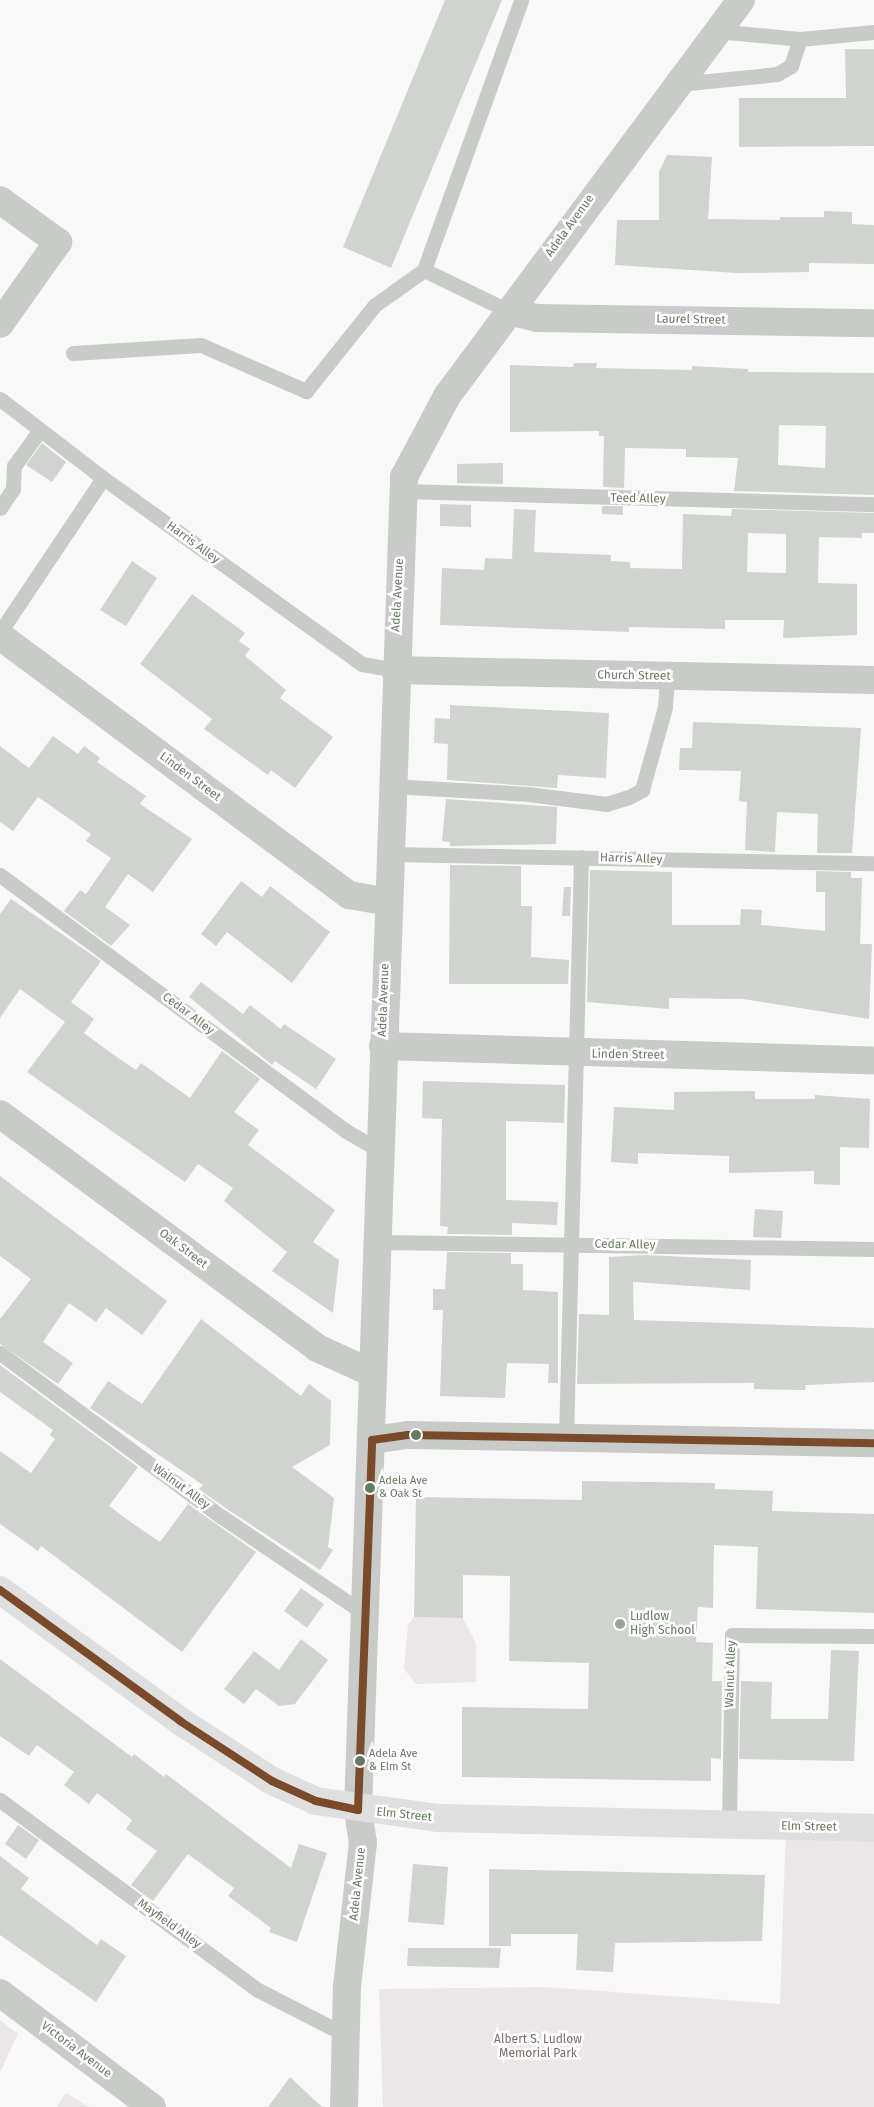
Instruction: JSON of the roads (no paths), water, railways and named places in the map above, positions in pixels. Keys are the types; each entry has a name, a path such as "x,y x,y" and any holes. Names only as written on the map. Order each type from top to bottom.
{"main road":[{"name":"Elm Street","path":"0,1590 180,1722 272,1781 316,1801 358,1810 439,1818 874,1828"}],"street":[{"name":"Adela Avenue","path":"344,2107 346,2034 362,1849 358,1810 367,1615 372,1373 388,854 403,491 414,452 437,412 676,84 741,0"},
{"path":"0,200 58,242 0,324"},
{"name":"Laurel Street","path":"509,311 537,318 874,323"},
{"name":"Linden Street","path":"0,636 349,895 387,902"},
{"name":"Church Street","path":"395,670 874,680"},
{"name":"Linden Street","path":"383,1046 574,1054 874,1060"},
{"name":"Oak Street","path":"0,1114 317,1348 372,1373"},
{"path":"372,1440 408,1435 874,1443"},
{"name":"Victoria Avenue","path":"0,1993 152,2107"}],"lane":[{"path":"73,353 201,345 306,391 375,305 424,270 521,0"},
{"path":"716,31 800,39 874,32"},
{"path":"676,84 777,74 791,66 800,39"},
{"path":"424,270 509,311"},
{"name":"Harris Alley","path":"0,399 102,478 362,664 395,670"},
{"path":"0,508 13,489 14,466 40,430"},
{"path":"0,632 102,478"},
{"name":"Teed Alley","path":"403,491 874,504"},
{"path":"391,786 528,794 606,804 629,797 642,790 664,707 667,676"},
{"name":"Harris Alley","path":"388,854 874,863"},
{"path":"566,1438 567,1243 581,857"},
{"name":"Cedar Alley","path":"0,875 346,1131 379,1150"},
{"name":"Cedar Alley","path":"377,1242 567,1243 874,1250"},
{"name":"Walnut Alley","path":"0,1353 230,1523 367,1615"},
{"name":"Walnut Alley","path":"729,1825 732,1635 874,1636"},
{"name":"Mayfield Alley","path":"0,1800 258,1990 346,2034"}],"place":[{"name":"Adela Ave & Oak St","path":"370,1488"},
{"name":"Ludlow High School","path":"620,1624"},
{"name":"Adela Ave & Elm St","path":"360,1761"}],"park label":[{"name":"Albert S. Ludlow Memorial Park","path":"538,2047"}]}
